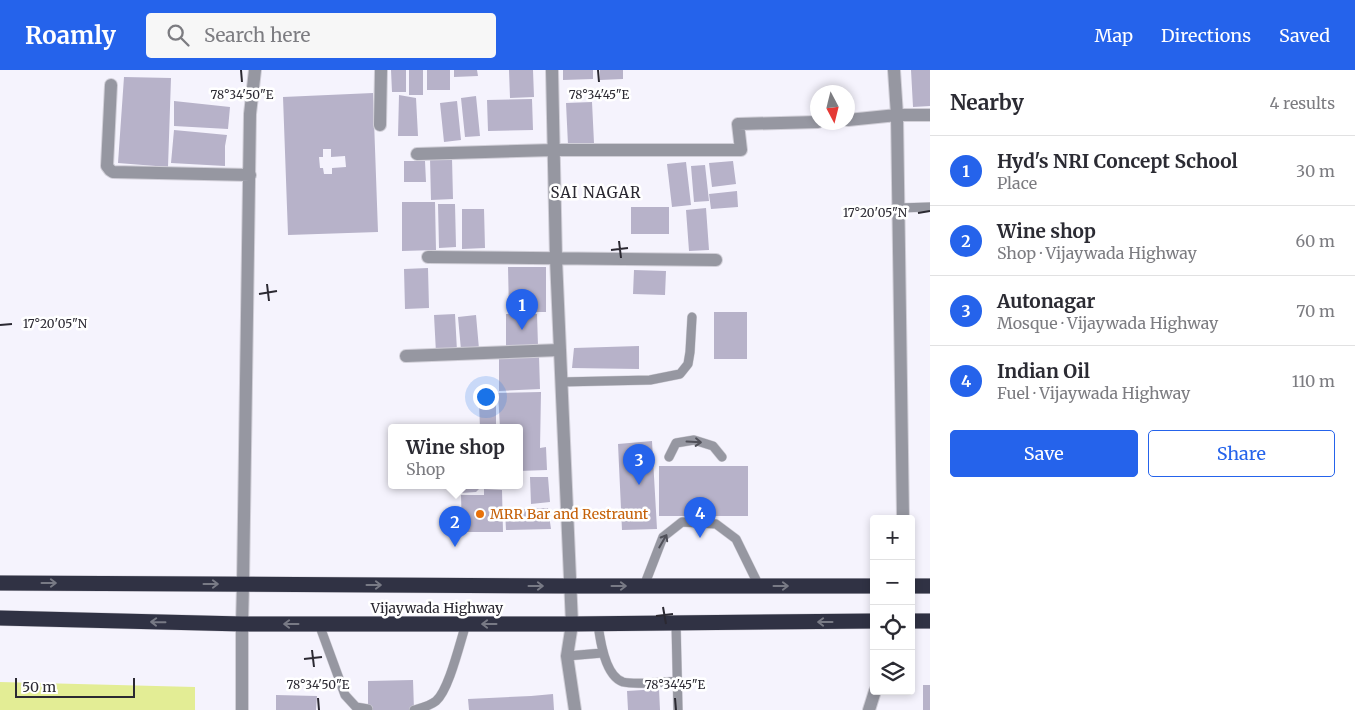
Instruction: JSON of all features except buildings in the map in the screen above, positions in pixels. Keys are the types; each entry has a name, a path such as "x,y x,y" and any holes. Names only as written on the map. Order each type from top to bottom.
{"highway":[{"name":"Vijaywada Highway","path":"0,583 870,586"},
{"path":"915,586 930,586"},
{"name":"Vijaywada Highway","path":"0,618 242,624 598,624 870,621"},
{"path":"915,621 930,621"}],"street":[{"path":"242,710 250,114 255,70"},
{"path":"380,125 381,70"},
{"path":"552,70 559,350 572,624 567,656 575,710"},
{"path":"894,70 897,115 903,515"},
{"path":"111,85 107,166 110,170 114,172 250,175"},
{"path":"855,119 897,115 930,115"},
{"path":"417,154 553,150 741,150 738,124 810,122"},
{"path":"428,257 716,260"},
{"path":"406,356 559,350"},
{"path":"869,710 874,695"}],"lane":[{"path":"898,208 930,207"},
{"path":"561,382 650,380 680,374 688,364 692,317"},
{"path":"669,457 676,444 694,440 713,446 722,456"},
{"path":"644,586 663,537 682,522 716,524 736,539 759,586"},
{"path":"676,623 678,710"},
{"path":"319,624 345,695 356,707 368,709"},
{"path":"414,710 428,706 436,701 444,691 466,624"},
{"path":"598,624 602,653 614,677 622,682 631,683 678,681"},
{"path":"567,656 602,653"}],"green space":[{"path":"0,682 195,687 195,710 0,710"}],"place":[{"name":"Hyd's NRI Concept School","path":"522,330"},
{"name":"Autonagar","path":"639,485"},
{"name":"MRR Bar and Restraunt","path":"480,514"},
{"name":"Indian Oil","path":"700,538"},
{"name":"Wine shop","path":"455,547"}],"district":[{"name":"SAI NAGAR","path":"596,193"}]}
